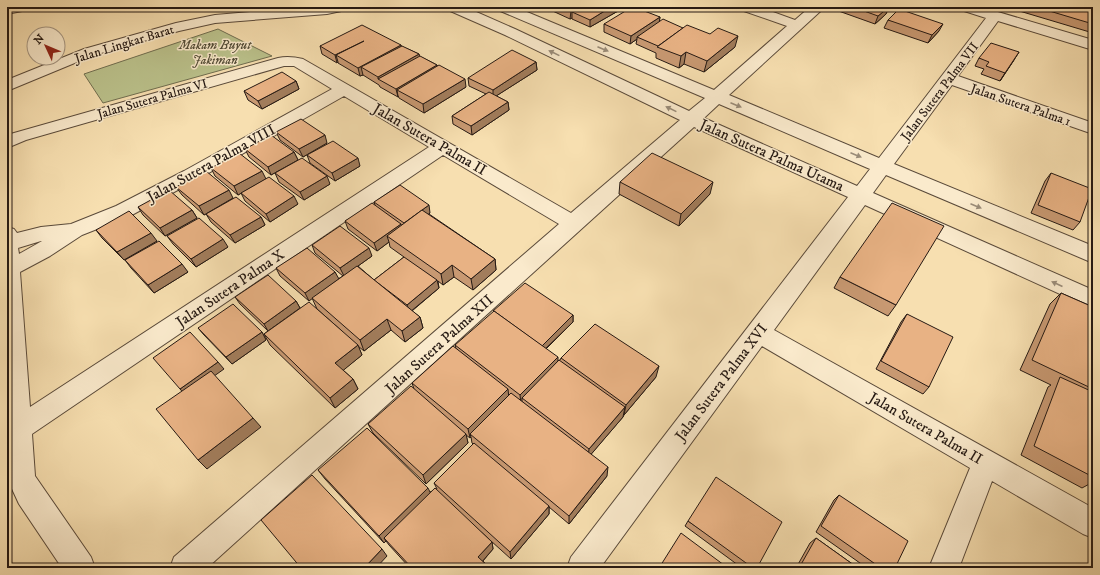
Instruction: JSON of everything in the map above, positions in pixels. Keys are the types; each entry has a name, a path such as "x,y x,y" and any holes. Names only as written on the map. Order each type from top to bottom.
{"street":[{"path":"7,10 22,7"},
{"name":"Jalan Lingkar Barat","path":"7,86 89,52 176,27 216,19 327,10 341,7"},
{"name":"Jalan Sutera Palma Utama","path":"453,7 510,32 692,119 1093,300"},
{"name":"Jalan Sutera Palma Utama","path":"503,7 1093,255"},
{"path":"746,7 797,25"},
{"name":"Jalan Sutera Palma XII","path":"186,568 818,7"},
{"path":"966,7 1093,45"},
{"name":"Jalan Sutera Palma VII","path":"860,195 995,16"},
{"name":"Jalan Sutera Palma II","path":"283,61 298,62 574,224"},
{"name":"Jalan Sutera Palma VI","path":"13,139 283,61"},
{"name":"Jalan Sutera Palma 1","path":"948,78 1093,129"},
{"name":"Jalan Sutera Palma VIII","path":"9,268 43,251 75,230 138,204 344,89"},
{"name":"Jalan Sutera Palma X","path":"18,429 442,147"},
{"name":"Jalan Sutera Palma XVI","path":"582,568 860,195"},
{"name":"Jalan Sutera Palma VIII","path":"8,243 41,234 75,230"},
{"path":"7,234 21,478 29,494 80,568"},
{"name":"Jalan Sutera Palma II","path":"758,332 1093,524"},
{"path":"944,568 986,462"}],"green space":[{"name":"Makam Buyut Jakiman","path":"218,29 272,56 103,103 84,74"}],"building":[{"path":"561,7 578,7 571,11"},
{"path":"580,7 611,7 590,20 572,12"},
{"path":"632,7 660,17 631,36 604,24"},
{"path":"853,7 889,7 878,16"},
{"path":"1036,7 1093,7 1093,24"},
{"path":"899,9 943,24 932,35 888,20"},
{"path":"663,19 683,28 658,46 637,37"},
{"path":"362,25 401,45 358,68 336,55 364,41 335,55 320,46"},
{"path":"687,25 710,34 718,28 738,36 707,61 686,52 681,56 657,47"},
{"path":"991,43 1019,52 1005,73 986,66 989,62 979,58"},
{"path":"402,46 419,54 378,77 361,67"},
{"path":"512,50 536,62 493,90 468,78"},
{"path":"420,56 437,65 396,89 378,79"},
{"path":"439,65 465,79 423,104 397,90"},
{"path":"282,72 296,81 258,101 244,91"},
{"path":"489,92 508,102 471,126 452,116"},
{"path":"301,119 325,135 299,149 276,132"},
{"path":"271,135 294,152 268,167 245,149"},
{"path":"333,141 358,158 332,173 307,155"},
{"path":"239,153 262,171 234,186 211,168"},
{"path":"652,153 713,182 681,214 620,182"},
{"path":"302,158 327,176 300,192 275,173"},
{"path":"206,171 229,190 199,206 176,187"},
{"path":"1051,173 1092,189 1080,222 1038,205"},
{"path":"269,177 294,196 266,214 241,193"},
{"path":"400,185 429,205 404,223 374,202"},
{"path":"169,190 192,210 160,228 138,207"},
{"path":"236,197 261,217 230,235 206,214"},
{"path":"372,203 401,224 374,243 345,221"},
{"path":"892,203 944,226 896,305 840,277"},
{"path":"422,210 495,259 471,279 452,265 441,274 387,236"},
{"path":"129,211 151,233 117,252 96,230"},
{"path":"199,218 223,239 191,259 167,236"},
{"path":"340,226 369,248 340,268 312,245"},
{"path":"159,241 182,264 148,285 125,260"},
{"path":"307,248 335,272 305,293 276,268"},
{"path":"404,257 437,280 407,305 374,280"},
{"path":"357,266 420,317 402,331 387,319 360,340 312,298"},
{"path":"268,275 296,301 264,324 235,297"},
{"path":"525,283 573,315 542,346 493,311"},
{"path":"1061,293 1093,307 1093,389 1032,360"},
{"path":"309,302 358,345 335,363 353,379 330,398 264,334"},
{"path":"233,304 262,332 226,357 198,328"},
{"path":"494,311 558,357 520,395 455,345"},
{"path":"907,314 953,337 929,387 881,361"},
{"path":"595,324 659,366 626,405 561,358"},
{"path":"190,332 218,362 180,389 153,358"},
{"path":"453,346 508,389 468,429 412,383"},
{"path":"559,360 625,407 589,449 522,398"},
{"path":"211,371 253,418 198,460 156,409"},
{"path":"1060,377 1093,392 1093,477 1034,446"},
{"path":"411,386 466,434 423,475 368,424"},
{"path":"511,393 608,467 569,516 470,434"},
{"path":"367,428 428,488 379,536 318,470"},
{"path":"474,443 549,506 510,552 434,483"},
{"path":"312,475 382,549 364,568 301,568 261,520"},
{"path":"716,477 782,522 757,568 753,568 688,521"},
{"path":"435,488 492,542 478,557 490,568 412,568 384,538"},
{"path":"839,495 908,541 895,568 881,568 821,526"},
{"path":"681,533 728,568 659,568"},
{"path":"816,538 858,568 799,568"}]}
